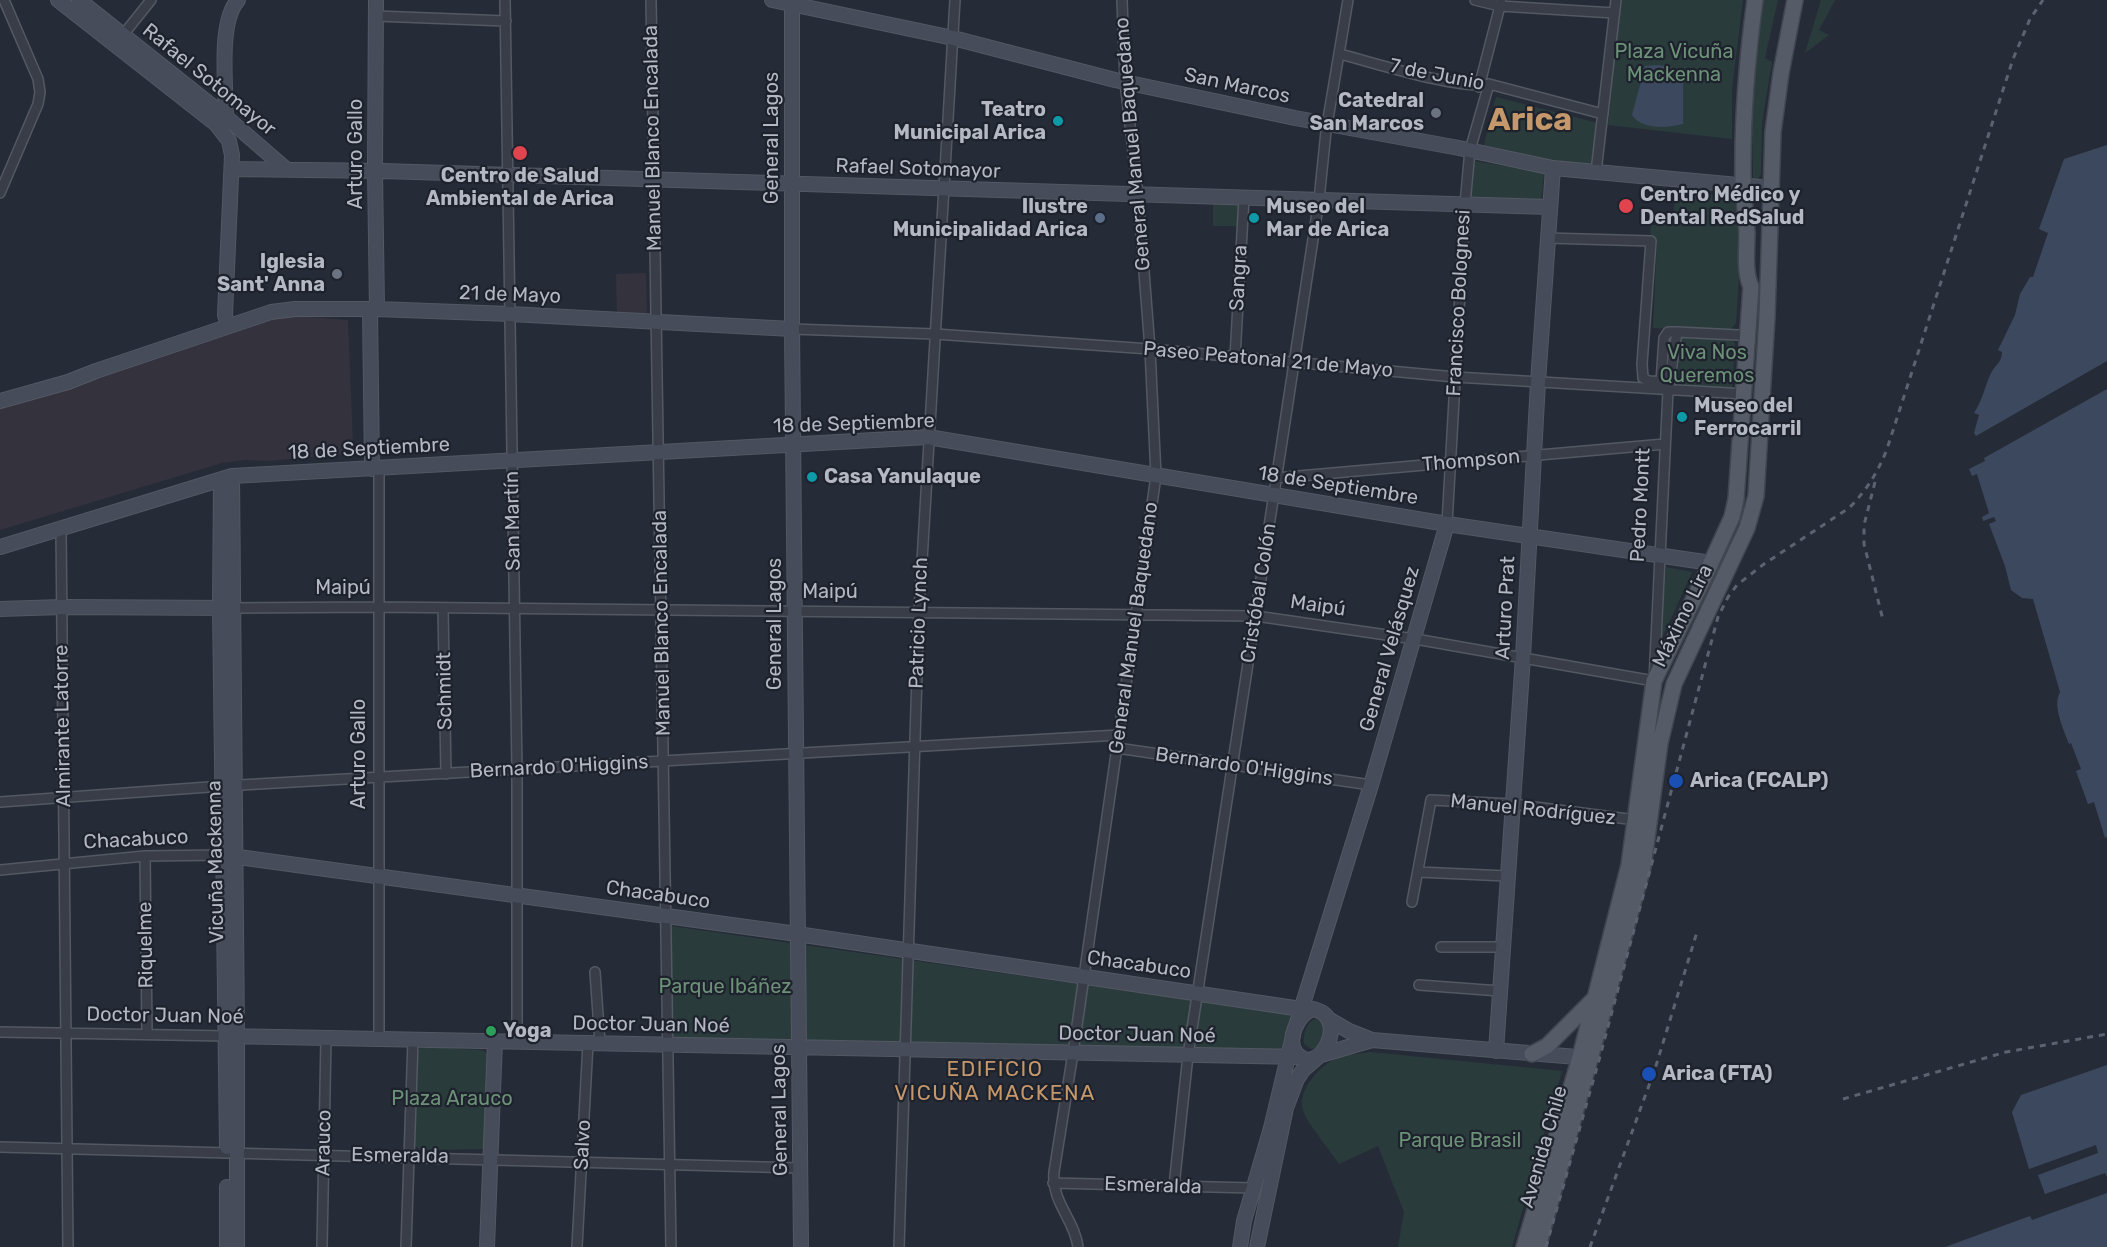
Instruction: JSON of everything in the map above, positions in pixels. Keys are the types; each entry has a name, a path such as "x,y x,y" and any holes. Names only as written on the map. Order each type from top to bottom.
{"main road":[{"path":"1743,186 1744,118 1755,0"},
{"path":"1771,188 1773,132 1781,73 1795,0"},
{"name":"Máximo Lira","path":"1585,1058 1595,998 1629,865 1653,681 1712,563 1732,517 1736,499 1745,394 1750,287 1747,277 1747,231 1743,186"},
{"name":"Máximo Lira","path":"1585,1058 1642,867 1660,743 1674,684 1748,528 1756,496 1767,317 1771,188"},
{"name":"Máximo Lira","path":"1745,394 1736,387 1742,286 1747,277"},
{"path":"1532,1054 1547,1046 1595,998"},
{"name":"Avenida Chile","path":"1524,1247 1585,1058"},
{"name":"Avenida Chile","path":"1538,1247 1585,1058"}],"street":[{"path":"0,193 35,111 40,92 38,79 4,0"},
{"name":"Rafael Sotomayor","path":"58,0 221,129 229,141 232,169 375,171 1549,207"},
{"name":"Rafael Sotomayor","path":"79,0 226,117 286,169"},
{"path":"123,35 151,0"},
{"name":"Arturo Gallo","path":"375,0 373,309 378,607 379,1039"},
{"name":"San Martín","path":"505,0 517,770 517,1042"},
{"name":"Manuel Blanco Encalada","path":"651,0 671,1247"},
{"name":"San Marcos","path":"772,0 792,2 953,38 1125,82 1294,118 1470,150 1553,168 1771,188"},
{"name":"Patricio Lynch","path":"899,1247 919,612 955,0"},
{"name":"General Manuel Baquedano","path":"1078,1247 1058,1202 1053,1183 1156,476 1150,349 1138,195 1125,82 1122,0"},
{"name":"Cristóbal Colón","path":"1174,1186 1188,1055 1319,200 1327,123 1348,0"},
{"path":"1475,0 1614,13"},
{"path":"1596,172 1616,0"},
{"path":"210,119 218,122 226,117 225,34 236,2"},
{"name":"General Lagos","path":"792,2 792,329 801,1247"},
{"name":"Francisco Bolognesi","path":"1447,524 1470,150 1501,3"},
{"path":"376,16 506,21"},
{"name":"7 de Junio","path":"1340,54 1444,80 1484,86 1603,114"},
{"name":"Arturo Prat","path":"1496,1051 1553,168"},
{"path":"228,326 225,315 232,169"},
{"name":"Sangra","path":"1235,357 1244,198"},
{"path":"1547,238 1651,241 1642,364 1643,378 1666,385"},
{"name":"21 de Mayo","path":"0,401 68,382 271,312 296,309 510,314 792,329"},
{"name":"Paseo Peatonal 21 de Mayo","path":"792,329 935,334 1150,349 1455,377 1538,382 1666,385 1745,394"},
{"name":"Pedro Montt","path":"1653,681 1666,385 1677,332 1738,335"},
{"name":"18 de Septiembre","path":"0,548 226,478 928,437 1447,524 1712,563"},
{"name":"Thompson","path":"1276,478 1665,444"},
{"name":"Vicuña Mackenna","path":"226,478 232,1036 227,1247"},
{"name":"General Velásquez","path":"1305,1010 1447,524"},
{"name":"Almirante Latorre","path":"61,529 68,1247"},
{"name":"Maipú","path":"0,609 378,607 1256,616 1523,657 1653,681"},
{"name":"Schmidt","path":"443,608 446,774"},
{"name":"Bernardo O'Higgins","path":"0,801 1119,735"},
{"name":"Bernardo O'Higgins","path":"1117,748 1371,785"},
{"name":"Manuel Rodríguez","path":"1418,872 1431,800 1512,804 1636,820"},
{"name":"Chacabuco","path":"0,870 145,856 230,856 797,934 1305,1010"},
{"name":"Riquelme","path":"145,856 147,1034"},
{"path":"1412,902 1418,872 1507,876"},
{"path":"1442,947 1502,946"},
{"name":"Salvo","path":"577,1247 582,1161 594,1043 595,972"},
{"path":"1419,985 1500,991"},
{"path":"1240,1247 1253,1188 1295,1057 1295,1031 1305,1010 1320,1011 1349,1031 1372,1040 1585,1058"},
{"path":"1257,1247 1286,1108 1297,1078 1320,1055 1328,1041 1330,1020"},
{"name":"Doctor Juan Noé","path":"0,1032 1295,1057"},
{"name":"Arauco","path":"322,1247 326,1038"},
{"path":"406,1247 412,1040"},
{"path":"1295,1057 1310,1060 1372,1040"},
{"path":"488,1247 495,1041"},
{"name":"Esmeralda","path":"0,1147 800,1167"},
{"name":"Vicuña Mackenna","path":"231,1153 237,1247"},
{"name":"Esmeralda","path":"1053,1183 1253,1188"}],"shaded area":[{"path":"646,273 647,314 617,314 616,274"},
{"path":"296,316 348,320 353,447 346,454 222,463 0,530 0,398 251,320"}],"green space":[{"name":"Plaza Vicuña Mackenna","path":"1619,0 1743,0 1732,89 1732,139 1608,125"},
{"path":"1763,0 1778,0 1765,58 1772,62 1762,123 1761,174 1757,181 1753,177 1751,93 1757,28"},
{"path":"1821,0 1835,0 1819,30 1829,35 1805,53"},
{"path":"1496,97 1598,123 1593,165 1553,162 1484,145"},
{"path":"1474,161 1544,173 1541,204 1468,199"},
{"path":"1676,191 1728,196 1737,206 1740,260 1736,323 1726,331 1653,328 1657,240 1650,234 1651,225 1656,225 1657,216 1673,217"},
{"path":"1213,204 1241,204 1240,226 1213,226"},
{"name":"Viva Nos Queremos","path":"1680,337 1732,340 1735,343 1732,390 1677,390"},
{"path":"1666,567 1692,572 1660,643"},
{"name":"Parque Ibáñez","path":"671,926 1288,1014 1292,1019 1284,1047 1280,1051 675,1039 672,1033"},
{"path":"1315,1019 1323,1023 1324,1031 1317,1048 1311,1049 1304,1044 1304,1036 1307,1026"},
{"name":"Plaza Arauco","path":"425,1047 482,1050 489,1055 485,1147 483,1149 421,1150 414,1145 417,1054 419,1049"},
{"name":"Parque Brasil","path":"1370,1052 1562,1071 1512,1247 1398,1247 1404,1212 1378,1146 1339,1164 1311,1125 1302,1105 1306,1088 1323,1067 1341,1057"}],"water":[{"path":"1645,66 1668,66 1683,72 1683,124 1655,127 1636,120 1632,115"},
{"path":"2107,145 2107,361 1976,436 1974,433 1979,415 1974,413 1991,373 2001,358 2002,352 1998,350 2015,315 2020,294 2030,277 2033,277 2048,233 2039,229 2064,159"},
{"path":"2107,389 2107,837 2105,838 2094,802 2088,804 2076,771 2081,769 2060,718 2057,704 2060,692 2033,599 2022,598 2011,590 2005,566 1989,524 1996,521 1994,517 1983,521 1982,517 1989,513 1977,474 1972,476 1969,469 1985,461 1984,458"},
{"path":"2107,1065 2107,1177 2105,1173 2045,1194 2038,1175 2098,1153 2096,1145 2029,1169 2012,1112 2021,1095"},
{"path":"2107,1193 2107,1247 1945,1247 2030,1216 2032,1220"}],"railway":[{"path":"1546,1247 1599,1060 1718,617 1737,585 1764,564 1849,508 1867,487 1880,465 2013,59 2030,19 2043,0"},
{"path":"1875,482 1864,525 1864,544 1883,620"},
{"path":"1590,1247 1655,1069 1697,932"},
{"path":"1843,1099 2006,1052 2107,1034"}],"place":[{"name":"Catedral San Marcos","path":"1436,113"},
{"name":"Teatro Municipal Arica","path":"1058,121"},
{"name":"Centro de Salud Ambiental de Arica","path":"520,153"},
{"name":"Centro Médico y Dental RedSalud","path":"1626,206"},
{"name":"Ilustre Municipalidad Arica","path":"1100,218"},
{"name":"Museo del Mar de Arica","path":"1254,218"},
{"name":"Iglesia Sant' Anna","path":"337,274"},
{"name":"Museo del Ferrocarril","path":"1682,417"},
{"name":"Casa Yanulaque","path":"812,477"},
{"name":"Arica (FCALP)","path":"1676,781"},
{"name":"Yoga","path":"491,1031"},
{"name":"Arica (FTA)","path":"1649,1074"}],"district":[{"name":"Arica","path":"1530,121"},
{"name":"EDIFICIO VICUÑA MACKENA","path":"995,1082"}]}
